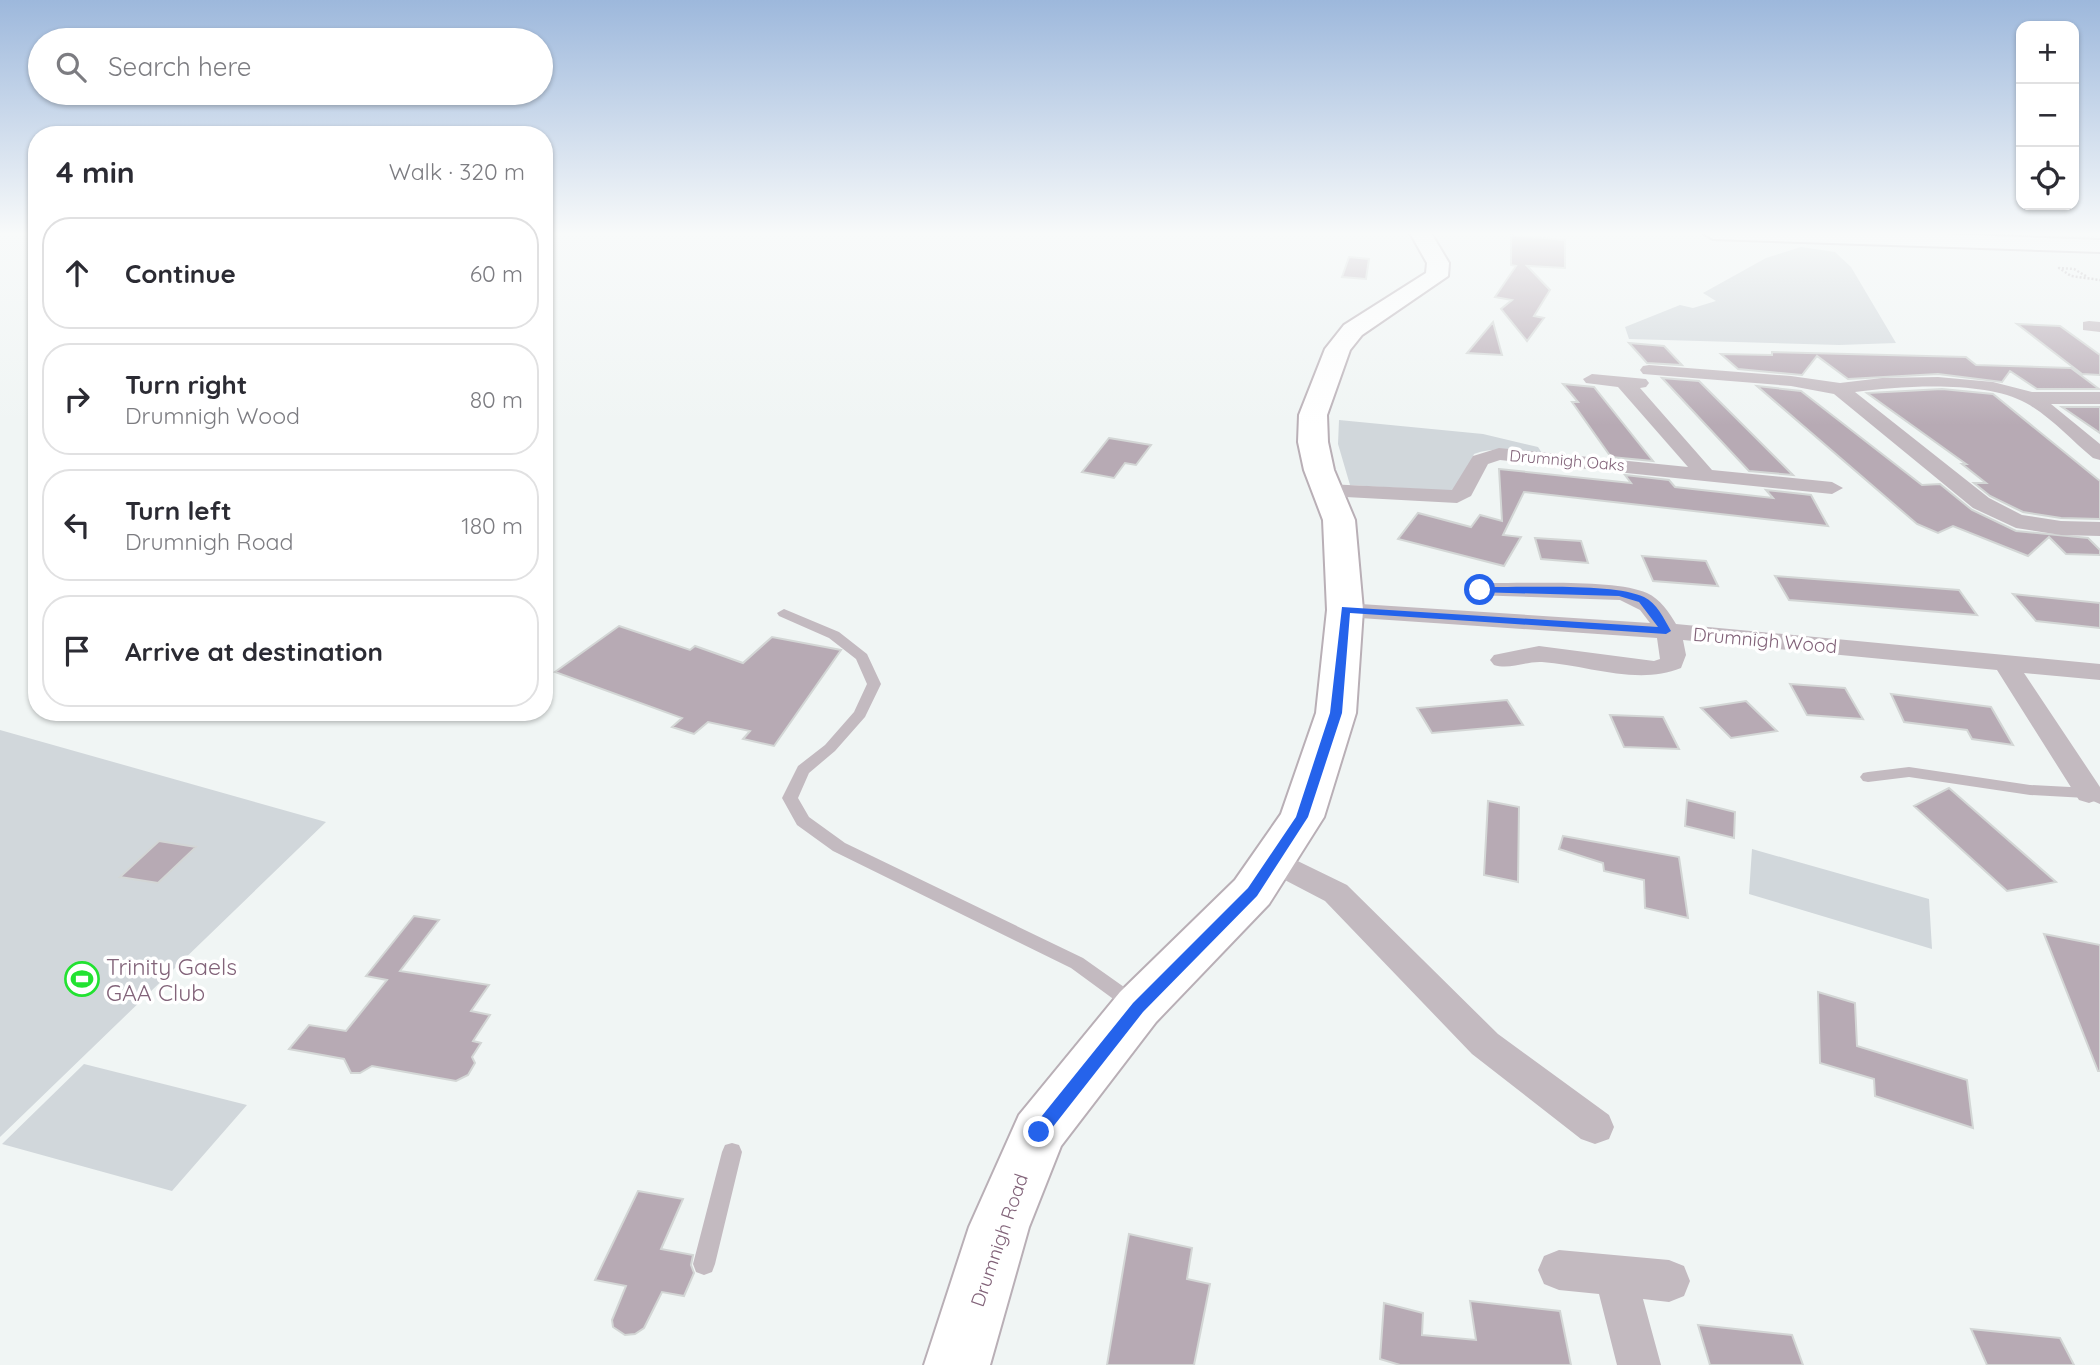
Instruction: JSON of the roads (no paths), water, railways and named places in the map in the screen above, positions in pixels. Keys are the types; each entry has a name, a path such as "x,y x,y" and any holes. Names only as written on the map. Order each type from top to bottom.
{"main road":[{"name":"Drumnigh Road","path":"957,1365 999,1227 1039,1132 1138,1007 1252,892 1302,817 1336,713 1345,610 1339,520 1313,442 1312,415 1338,349 1353,330 1405,297"}],"street":[{"path":"1592,379 1624,382 1649,377 1791,381 1839,389 1866,383 1987,386 2031,398 2100,398"},
{"path":"1624,382 1704,473"},
{"path":"1839,389 1981,503 2016,521 2100,529"},
{"path":"2031,398 2100,454"},
{"name":"Drumnigh Oaks","path":"1327,490 1457,497 1464,492 1480,460 1499,454 1832,488"},
{"path":"1818,471 1847,506"},
{"path":"1480,590 1620,593 1642,600 1654,610 1666,631 1674,655 1672,663 1657,670 1539,654 1503,660"},
{"name":"Drumnigh Wood","path":"1345,610 1666,631 2100,672"},
{"path":"2005,663 2095,796"},
{"path":"1273,860 1336,893 1485,1044 1595,1127"},
{"path":"1559,1270 1670,1281"},
{"path":"1616,1276 1639,1365"}],"lane":[{"path":"784,613 834,635 862,657 874,684 860,714 830,748 803,770 790,798 803,821 839,847 1077,963 1138,1007"},
{"path":"1868,777 1909,772 2030,790 2095,796"},
{"path":"704,1264 732,1152"}],"place":[{"name":"Trinity Gaels GAA Club","path":"82,979"}]}
